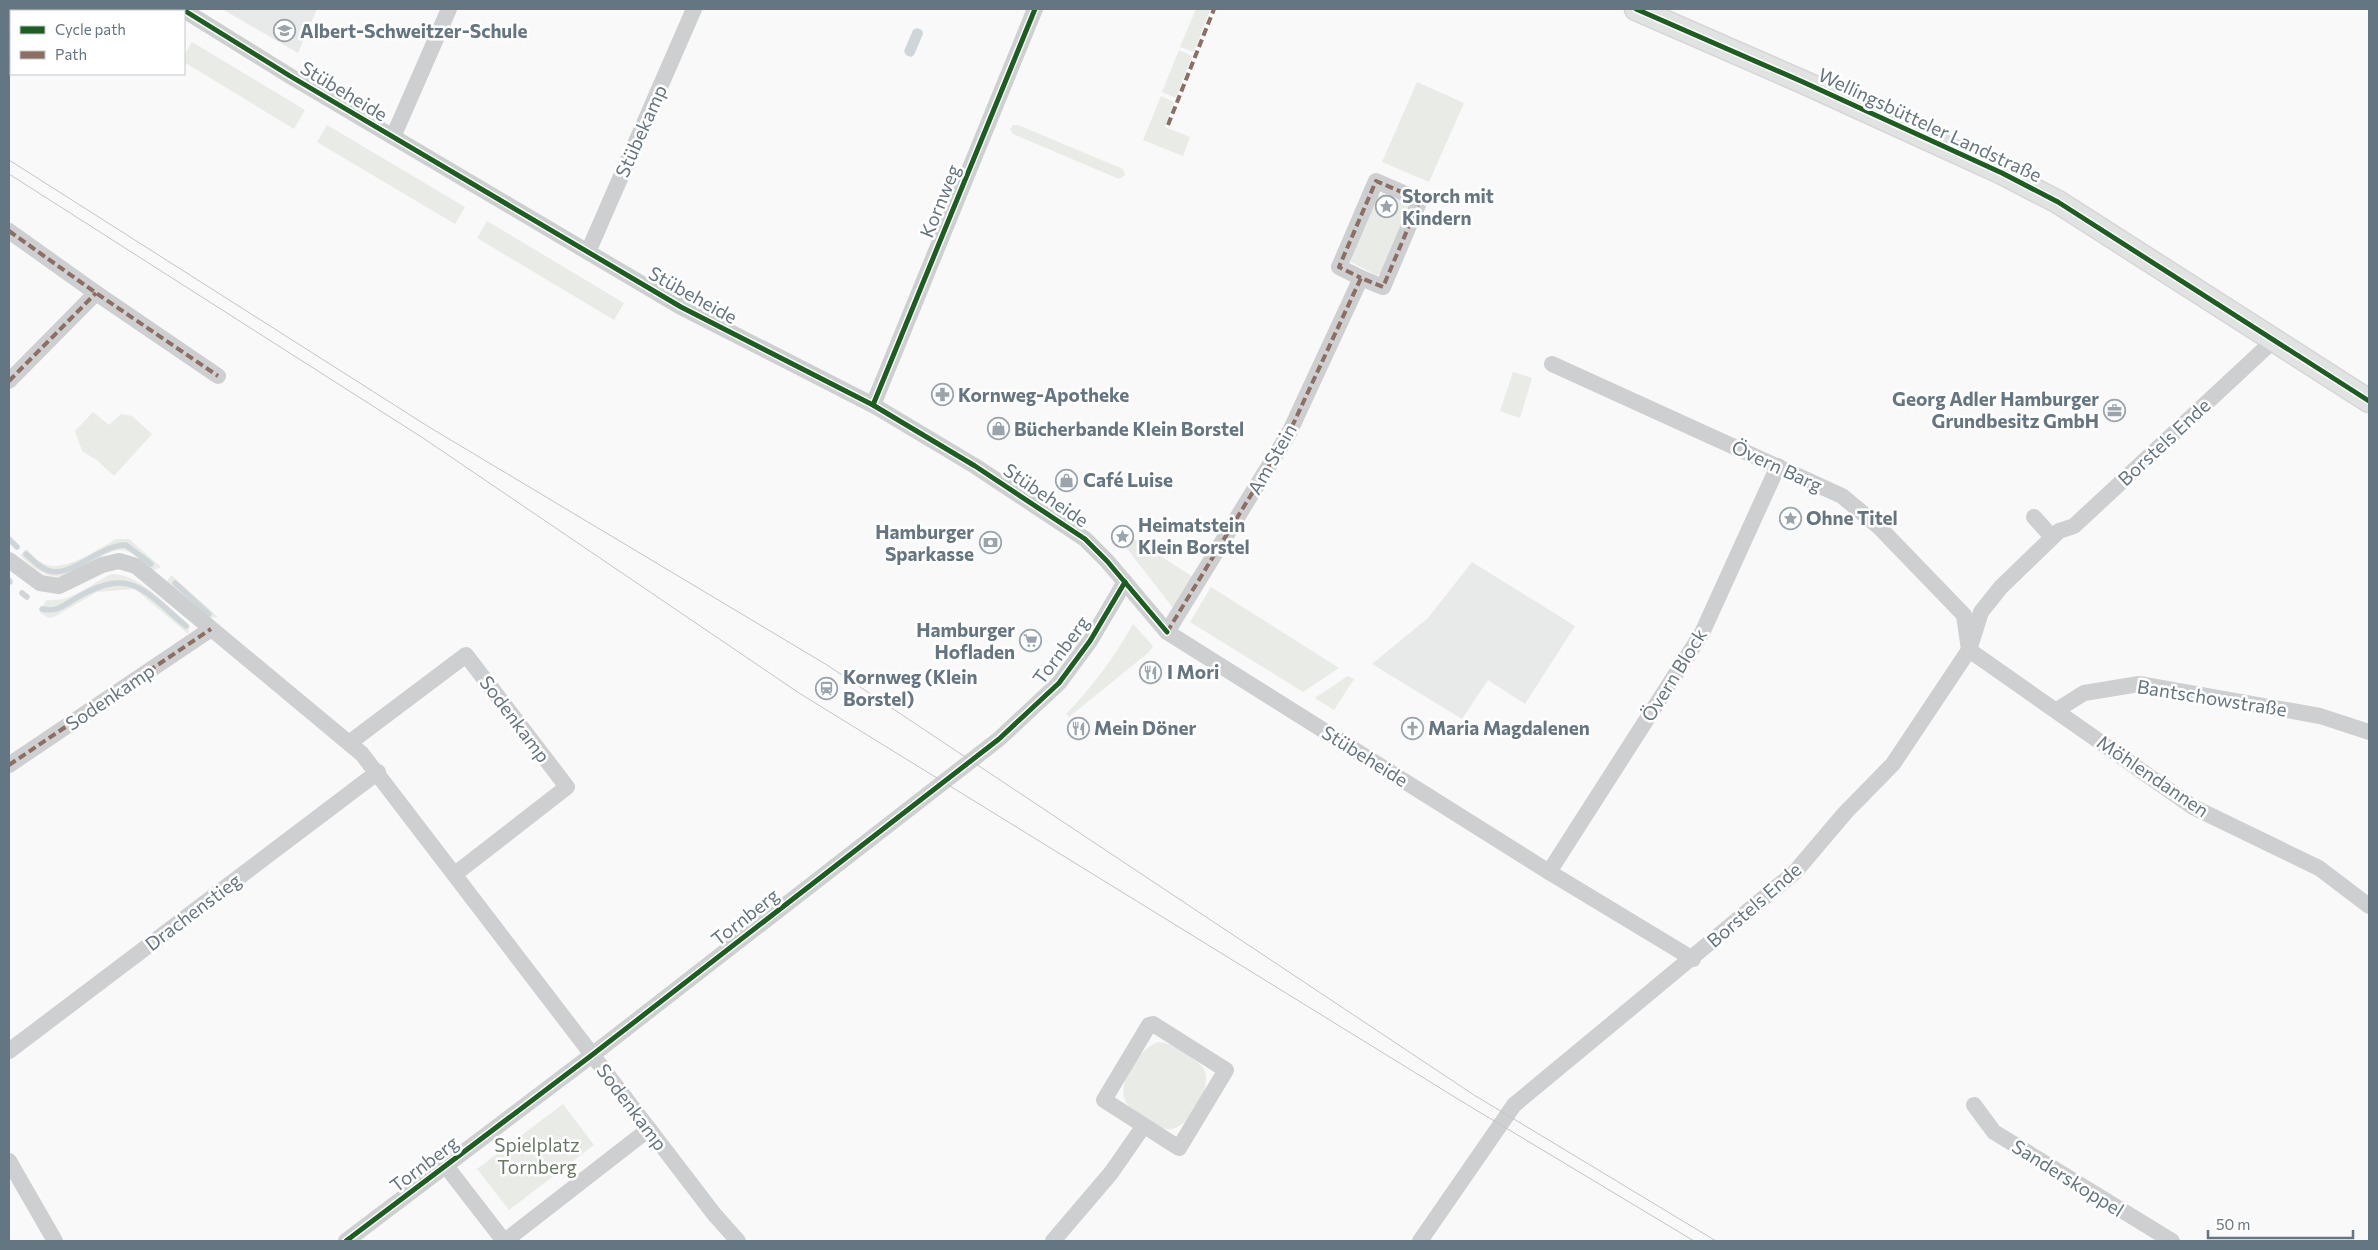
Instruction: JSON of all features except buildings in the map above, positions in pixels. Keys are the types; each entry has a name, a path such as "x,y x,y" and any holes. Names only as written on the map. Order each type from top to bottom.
{"main road":[{"name":"Wellingsbütteler Landstraße","path":"1636,9 1803,82 2010,177 2058,202 2272,341 2369,401"}],"street":[{"path":"393,137 449,9"},
{"name":"Stübekamp","path":"588,252 694,9"},
{"name":"Kornweg","path":"873,405 1035,9"},
{"name":"Stübeheide","path":"185,11 393,137 688,311 873,405 975,466 1085,539 1125,582 1167,632 1549,872 1693,959"},
{"path":"1376,181 1420,200 1383,287 1361,278 1339,267 1376,181"},
{"path":"9,231 218,376"},
{"name":"Am Stein","path":"1167,632 1289,433 1361,278"},
{"path":"9,381 96,293"},
{"name":"Borstels Ende","path":"1420,1241 1514,1105 1693,959 1795,872 1845,813 1892,764 1969,650 1981,612 2000,587 2059,530 2074,526 2272,341"},
{"name":"Övern Barg","path":"1552,364 1842,496 1878,526 1964,616 1969,650"},
{"name":"Övern Block","path":"1549,872 1702,633 1778,466"},
{"path":"2034,517 2052,537"},
{"name":"Sodenkamp","path":"9,560 40,583 59,586 102,565 119,560 136,566 349,743 378,772 714,1214 738,1241"},
{"name":"Tornberg","path":"346,1241 592,1054 999,738 1059,683 1090,641 1125,582"},
{"name":"Sodenkamp","path":"9,765 211,629"},
{"name":"Möhlendannen","path":"1969,650 2193,807 2319,868 2369,906"},
{"name":"Sodenkamp","path":"349,743 466,655 567,787 455,874"},
{"name":"Bantschowstraße","path":"2057,710 2084,693 2139,684 2320,716 2369,732"},
{"name":"Drachenstieg","path":"9,1051 378,772"},
{"path":"1152,1024 1226,1071 1180,1148 1143,1127 1104,1100 1152,1024"},
{"name":"Sanderskoppel","path":"1974,1105 1994,1132 2172,1241"},
{"path":"1053,1241 1111,1173 1143,1127"},
{"path":"446,1166 504,1241 649,1129"},
{"path":"9,1161 55,1241"}],"shaded area":[{"name":"Albert-Schweitzer-Schule","path":"222,9 317,9 298,53"},
{"path":"917,28 922,30 923,34 914,55 911,57 906,55 904,51 913,30"},
{"path":"1472,562 1575,626 1525,704 1488,680 1462,719 1372,664 1428,618"}],"green space":[{"path":"1196,9 1210,10 1194,52 1180,47"},
{"path":"192,42 305,110 294,129 185,63 185,54"},
{"path":"1179,50 1192,56 1176,98 1162,92"},
{"path":"1417,82 1464,103 1429,182 1382,162"},
{"path":"1161,96 1174,102 1165,127 1190,137 1183,156 1143,140"},
{"path":"327,125 465,207 455,224 317,142"},
{"path":"1013,125 1018,125 1123,169 1125,175 1119,179 1013,134 1010,129"},
{"path":"1383,194 1399,196 1410,206 1383,273 1376,275 1351,262 1352,253 1377,197"},
{"path":"487,221 624,303 614,320 477,238"},
{"path":"1513,372 1532,378 1520,418 1500,411"},
{"path":"93,412 109,425 121,414 132,416 152,434 114,476 98,461 82,451 75,431"},
{"path":"1129,536 1193,577 1173,608 1125,546"},
{"path":"116,539 129,539 161,567 153,571 134,555 118,550 112,551 67,575 50,576 32,566 20,556 26,549 41,562 59,566 79,560"},
{"path":"112,574 123,575 154,593 190,626 188,634 135,589 97,592 54,617 49,618 40,613 46,600 64,599 72,596"},
{"path":"171,575 218,617 209,618 169,584 167,581"},
{"path":"1211,587 1339,668 1303,692 1190,622"},
{"path":"1133,624 1153,646 1149,652 1069,717 1066,714 1102,671"},
{"path":"1348,676 1354,679 1334,710 1315,698"},
{"path":"1159,1042 1183,1052 1200,1064 1205,1072 1205,1088 1196,1108 1183,1124 1175,1128 1167,1129 1153,1124 1131,1108 1125,1100 1125,1081 1129,1070 1143,1052"},
{"name":"Spielplatz Tornberg","path":"563,1104 594,1145 509,1210 477,1169"}],"waterway":[{"path":"9,539 17,547"},
{"path":"26,554 41,567 56,572 75,566 105,550 126,545 151,564"},
{"path":"42,609 51,610 58,608 92,590 109,584 122,583 146,592 186,626"},
{"path":"175,583 209,614"},
{"path":"22,593 27,597"}],"tram line":[{"path":"9,160 429,427 827,665 1474,1095 1716,1241"},
{"path":"9,174 423,438 799,693 1466,1104 1694,1241"}],"marked path":[{"path":"1168,125 1214,9"},
{"path":"1167,632 1289,433 1361,278 1383,287 1420,200 1376,181 1339,267 1361,278"},
{"path":"9,231 218,376"},
{"path":"9,381 96,293"},
{"path":"9,765 211,629"}],"cycle path":[{"path":"873,405 1035,9"},
{"path":"1636,9 1803,82 2002,173 2058,202 2369,401"},
{"path":"185,11 290,76 681,307 873,405 975,466 1085,539 1107,561 1167,632"},
{"path":"346,1241 592,1055 999,739 1059,683 1090,641 1125,582"}],"place":[{"name":"Albert-Schweitzer-Schule","path":"284,31"},
{"name":"Storch mit Kindern","path":"1386,207"},
{"name":"Kornweg-Apotheke","path":"942,395"},
{"name":"Georg Adler Hamburger Grundbesitz GmbH","path":"2115,410"},
{"name":"Bücherbande Klein Borstel","path":"998,429"},
{"name":"Café Luise","path":"1067,480"},
{"name":"Ohne Titel","path":"1790,518"},
{"name":"Heimatstein Klein Borstel","path":"1122,536"},
{"name":"Hamburger Sparkasse","path":"990,543"},
{"name":"Hamburger Hofladen","path":"1031,641"},
{"name":"I Mori","path":"1151,672"},
{"name":"Kornweg (Klein Borstel)","path":"827,688"},
{"name":"Mein Döner","path":"1078,728"},
{"name":"Maria Magdalenen","path":"1412,728"}]}
